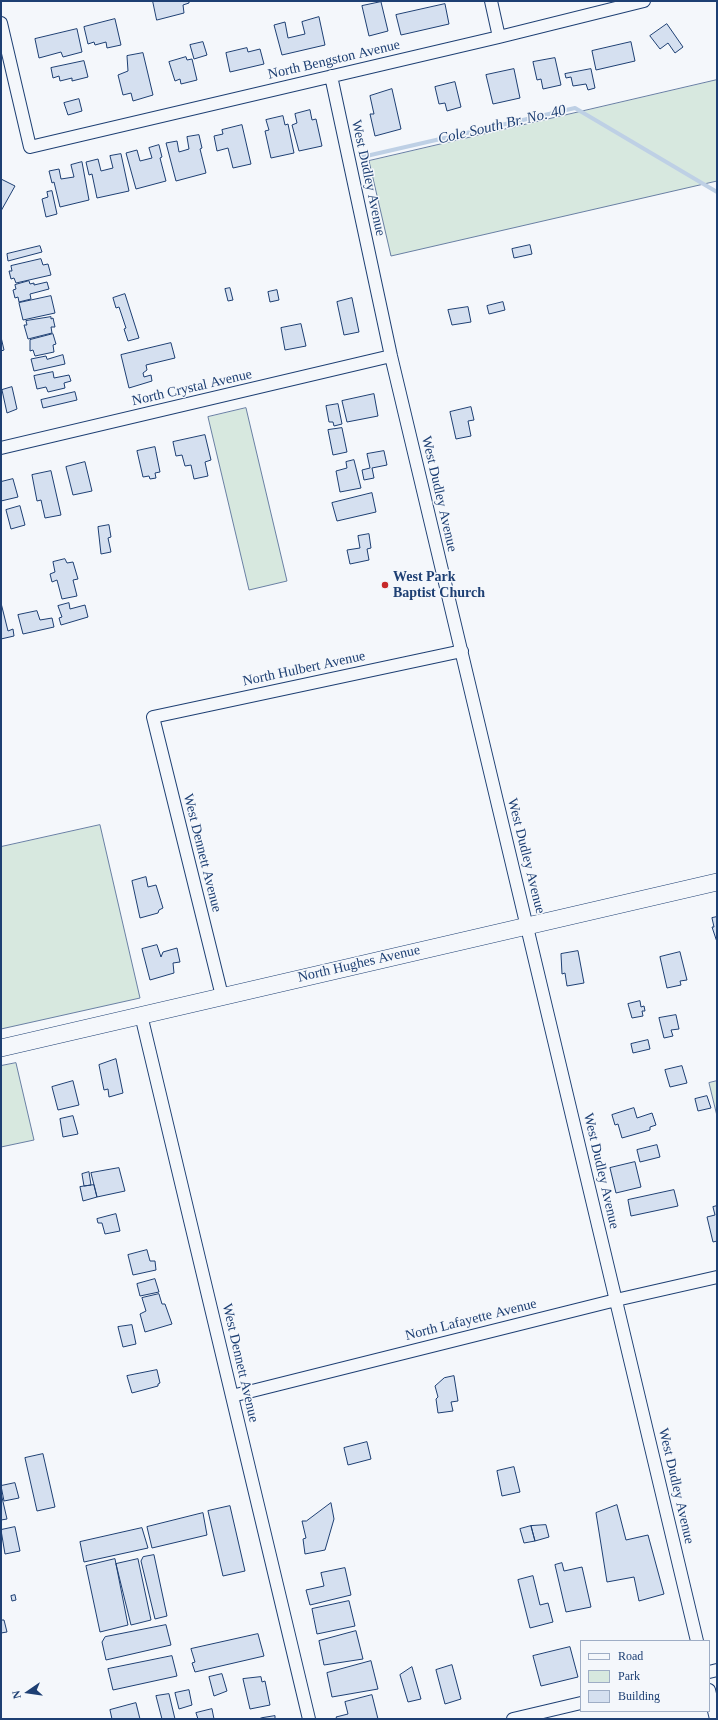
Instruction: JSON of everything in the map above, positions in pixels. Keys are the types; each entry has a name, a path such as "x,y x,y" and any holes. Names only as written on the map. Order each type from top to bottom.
{"street":[{"path":"491,1 499,37"},
{"name":"North Bengston Avenue","path":"1,23 30,147 644,2"},
{"name":"West Dudley Avenue","path":"331,76 391,356 698,1640"},
{"name":"North Crystal Avenue","path":"1,448 391,356"},
{"name":"North Hulbert Avenue","path":"153,717 462,651"},
{"name":"West Dennett Avenue","path":"153,717 222,996"},
{"name":"North Hughes Avenue","path":"1,1048 717,882"},
{"name":"West Dennett Avenue","path":"141,1015 309,1719"},
{"name":"North Lafayette Avenue","path":"232,1396 616,1300 717,1277"},
{"path":"710,1694 716,1719"},
{"path":"513,1719 580,1703"}],"green space":[{"path":"717,80 717,181 391,256 369,161"},
{"path":"246,408 287,581 249,590 208,417"},
{"path":"100,825 140,998 1,1029 1,847"},
{"path":"16,1063 34,1140 1,1147 1,1066"},
{"path":"717,1081 717,1116 709,1083"}],"building":[{"path":"153,1 189,1 189,3 183,5 184,13 157,20"},
{"path":"381,2 388,31 369,36 362,6"},
{"path":"445,4 449,24 401,35 396,15"},
{"path":"319,17 325,45 282,55 274,25 285,22 288,38 305,34 302,22"},
{"path":"115,19 121,45 107,48 106,42 95,45 94,42 88,44 84,27"},
{"path":"667,24 683,47 675,53 668,43 660,49 650,36"},
{"path":"77,29 82,52 63,57 61,52 39,58 35,39"},
{"path":"203,42 207,55 194,59 190,45"},
{"path":"631,42 635,61 596,70 592,51"},
{"path":"247,48 248,52 260,49 264,64 230,72 226,53"},
{"path":"143,53 153,95 133,101 131,93 123,95 118,75 128,71 127,56"},
{"path":"186,57 187,60 192,59 197,80 181,84 180,79 175,81 169,62"},
{"path":"555,58 561,85 543,89 541,79 537,80 533,62"},
{"path":"84,61 88,77 72,81 72,78 60,81 59,76 53,78 51,68"},
{"path":"514,69 520,98 493,104 486,75"},
{"path":"591,69 595,88 588,90 586,84 573,86 571,77 566,78 565,74"},
{"path":"455,82 461,107 447,111 445,103 439,104 435,87"},
{"path":"392,89 401,129 375,136 370,114 374,114 370,96"},
{"path":"79,99 82,111 68,115 64,103"},
{"path":"310,110 312,120 316,119 322,146 299,151 292,125 297,123 295,114"},
{"path":"283,116 285,125 288,124 294,153 271,158 265,131 269,130 266,120"},
{"path":"242,125 251,164 233,168 228,148 217,151 214,136 223,134 222,130"},
{"path":"199,135 202,148 200,149 206,173 176,181 166,143 177,141 179,152 189,149 187,137"},
{"path":"159,145 162,157 160,158 166,181 136,189 126,153 137,150 140,161 152,158 149,148"},
{"path":"121,154 129,191 97,198 92,174 89,175 86,162 98,159 101,171 113,168 110,156"},
{"path":"82,162 89,200 60,207 54,182 52,183 49,171 59,169 61,179 74,177 71,165"},
{"path":"1,179 15,186 1,211"},
{"path":"52,191 57,214 46,217 42,199 48,197 47,192"},
{"path":"530,245 532,254 514,258 512,249"},
{"path":"40,246 42,252 8,261 7,254"},
{"path":"41,259 43,265 48,264 51,275 16,283 14,278 11,279 9,271 12,271 11,266"},
{"path":"29,281 30,284 34,283 34,285 47,282 49,289 30,294 31,299 19,302 18,297 15,298 13,290 16,289 15,285"},
{"path":"230,288 233,300 228,301 225,289"},
{"path":"277,290 279,300 270,302 268,292"},
{"path":"125,294 139,338 128,341 124,329 126,328 119,307 116,308 113,298"},
{"path":"51,296 55,313 23,320 19,303"},
{"path":"352,298 359,332 344,335 337,302"},
{"path":"503,302 505,310 489,314 487,306"},
{"path":"468,307 471,322 452,325 448,310"},
{"path":"51,317 51,319 53,318 55,327 51,327 52,333 28,339 24,325 27,325 26,321"},
{"path":"301,324 306,346 285,350 281,328"},
{"path":"53,334 56,344 53,345 54,352 35,356 33,350 30,351 30,340"},
{"path":"1,337 4,350 1,351"},
{"path":"171,343 175,358 146,365 147,370 143,373 144,377 151,375 152,381 129,388 121,355"},
{"path":"63,355 65,364 34,371 31,359 46,356 47,359"},
{"path":"53,372 54,378 69,375 71,381 64,383 65,388 48,392 46,387 37,389 34,376"},
{"path":"12,387 17,409 7,413 2,390"},
{"path":"75,392 77,400 43,408 41,400"},
{"path":"374,394 378,416 347,422 342,401"},
{"path":"338,404 342,424 334,426 333,422 329,422 326,406"},
{"path":"471,407 474,420 468,421 471,436 456,439 450,412"},
{"path":"342,428 347,452 333,455 328,430"},
{"path":"205,435 211,460 205,462 208,476 194,479 191,465 185,466 182,455 176,456 173,442"},
{"path":"155,447 160,472 155,473 156,478 150,479 149,476 143,477 137,451"},
{"path":"384,451 387,465 372,468 374,478 364,480 362,470 370,468 367,454"},
{"path":"354,460 361,488 340,492 336,471 347,468 346,462"},
{"path":"85,462 92,491 73,495 66,467"},
{"path":"51,471 61,515 45,518 41,500 37,501 32,475"},
{"path":"13,479 18,497 1,501 1,482"},
{"path":"372,493 376,512 337,521 332,503"},
{"path":"20,506 25,525 11,529 6,510"},
{"path":"109,525 111,537 108,538 111,552 101,554 98,527"},
{"path":"369,534 371,548 367,549 369,560 350,564 347,550 360,548 358,536"},
{"path":"65,559 67,563 73,562 78,579 73,580 77,596 62,599 57,580 52,582 50,574 55,572 53,562"},
{"path":"1,603 8,631 13,629 14,636 1,639"},
{"path":"69,603 70,609 85,605 88,617 61,625 59,618 62,617 58,606"},
{"path":"37,611 40,620 52,618 54,627 23,634 18,615"},
{"path":"146,877 148,887 156,885 163,908 159,910 158,913 140,918 132,881"},
{"path":"717,917 717,942 712,927 714,927 712,918"},
{"path":"157,945 161,957 163,952 177,948 180,962 173,963 174,973 150,980 142,949"},
{"path":"578,951 584,983 567,986 565,973 562,974 561,954"},
{"path":"680,952 687,980 680,981 681,985 667,988 660,957"},
{"path":"640,1001 641,1007 644,1006 645,1011 642,1011 643,1016 632,1018 628,1004"},
{"path":"676,1015 679,1029 671,1030 673,1036 664,1038 659,1018"},
{"path":"648,1040 650,1049 633,1053 631,1044"},
{"path":"116,1059 123,1093 109,1097 108,1089 104,1090 99,1065"},
{"path":"682,1066 687,1083 670,1087 665,1070"},
{"path":"73,1081 79,1105 58,1110 52,1087"},
{"path":"707,1096 711,1108 698,1111 695,1099"},
{"path":"634,1108 637,1118 652,1113 656,1125 650,1127 650,1130 622,1138 618,1124 615,1125 612,1115"},
{"path":"73,1116 78,1134 63,1137 60,1119"},
{"path":"657,1145 660,1157 640,1162 637,1150"},
{"path":"635,1162 641,1187 616,1193 610,1168"},
{"path":"119,1168 125,1191 97,1197 91,1173"},
{"path":"89,1172 91,1185 84,1186 82,1174"},
{"path":"94,1185 97,1197 83,1201 80,1187"},
{"path":"674,1190 678,1206 631,1216 628,1200"},
{"path":"717,1206 717,1241 713,1242 707,1217 715,1215 713,1207"},
{"path":"116,1214 120,1231 105,1234 102,1223 98,1223 97,1219"},
{"path":"147,1250 150,1261 155,1261 156,1270 133,1275 128,1255"},
{"path":"155,1279 159,1292 140,1296 137,1284"},
{"path":"159,1294 162,1304 165,1304 172,1324 145,1332 140,1314 146,1311 142,1298"},
{"path":"132,1325 136,1344 123,1347 118,1327"},
{"path":"157,1370 160,1383 158,1386 132,1393 127,1376"},
{"path":"454,1376 458,1401 451,1402 453,1411 438,1413 436,1399 438,1397 435,1386 444,1378"},
{"path":"367,1442 371,1459 348,1465 344,1448"},
{"path":"43,1454 55,1507 37,1511 25,1458"},
{"path":"514,1467 520,1492 502,1496 497,1471"},
{"path":"15,1483 19,1498 4,1501 1,1486"},
{"path":"1,1493 7,1519 1,1520"},
{"path":"331,1503 334,1519 325,1550 305,1554 303,1539 306,1538 302,1521 306,1521"},
{"path":"617,1505 626,1540 648,1535 664,1594 639,1601 634,1577 607,1582 596,1513"},
{"path":"230,1506 245,1571 223,1576 208,1511"},
{"path":"203,1513 207,1535 152,1548 147,1527"},
{"path":"546,1525 549,1537 535,1541 531,1526"},
{"path":"531,1526 535,1541 524,1543 520,1529"},
{"path":"15,1527 20,1551 5,1554 1,1530"},
{"path":"142,1528 148,1548 84,1562 80,1542"},
{"path":"154,1555 167,1616 155,1619 141,1561 143,1557"},
{"path":"115,1559 128,1625 100,1632 86,1566"},
{"path":"138,1559 151,1620 131,1625 116,1564"},
{"path":"562,1563 564,1571 582,1567 591,1607 566,1612 555,1565"},
{"path":"345,1568 351,1595 310,1605 306,1590 324,1586 321,1573"},
{"path":"533,1576 540,1605 548,1603 553,1622 530,1628 518,1580"},
{"path":"15,1595 16,1600 12,1601 11,1596"},
{"path":"349,1601 355,1626 317,1634 312,1609"},
{"path":"1,1620 4,1620 7,1632 1,1633"},
{"path":"166,1625 171,1645 106,1660 102,1642 105,1637"},
{"path":"356,1631 363,1659 324,1665 319,1641"},
{"path":"258,1634 264,1656 195,1672 192,1663 195,1662 191,1649"},
{"path":"570,1647 578,1677 541,1686 533,1656"},
{"path":"172,1656 177,1676 113,1690 108,1669"},
{"path":"371,1661 378,1689 332,1697 327,1673"},
{"path":"452,1665 461,1699 445,1704 436,1670"},
{"path":"412,1667 421,1699 408,1702 400,1675"},
{"path":"222,1674 227,1691 214,1696 209,1677"},
{"path":"261,1677 262,1682 265,1681 270,1705 250,1709 243,1679"},
{"path":"189,1690 192,1705 179,1709 175,1693"},
{"path":"169,1694 175,1719 162,1719 156,1696"},
{"path":"372,1695 378,1719 337,1719 336,1717 348,1714 345,1702"},
{"path":"136,1703 140,1719 112,1719 110,1710"},
{"path":"212,1709 214,1719 198,1719 196,1713"},
{"path":"275,1716 275,1719 259,1719 261,1718"}],"waterway":[{"name":"Cole South Br. No. 40","path":"362,157 575,108 717,192"}],"place":[{"name":"West Park Baptist Church","path":"385,585"}]}
